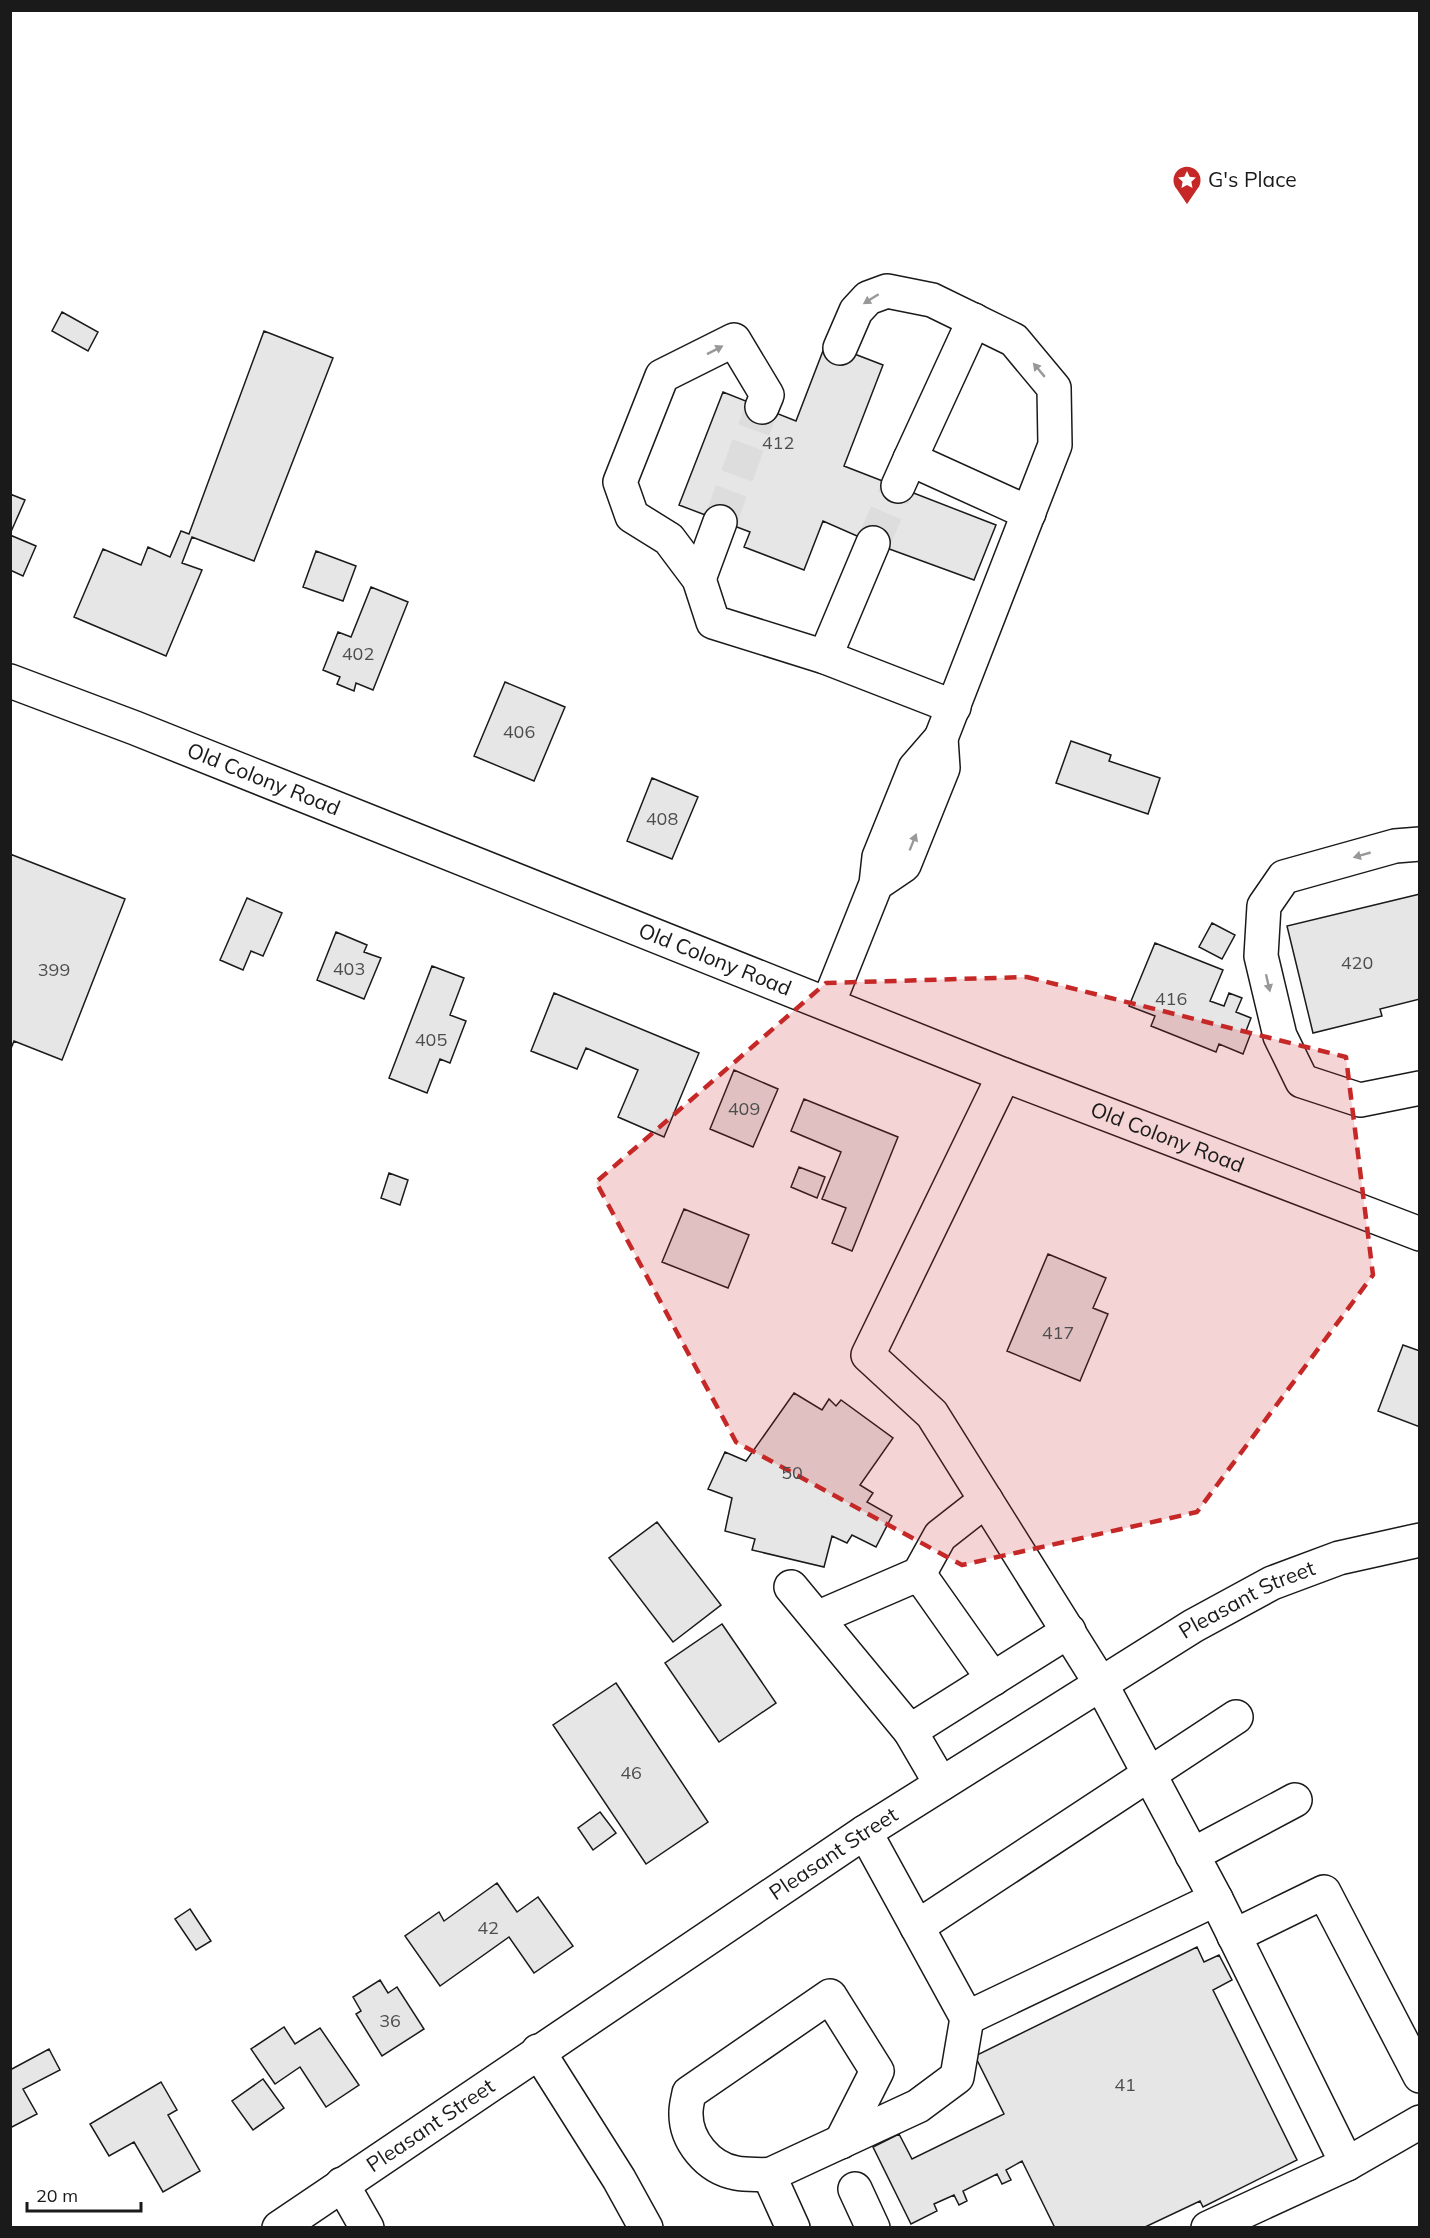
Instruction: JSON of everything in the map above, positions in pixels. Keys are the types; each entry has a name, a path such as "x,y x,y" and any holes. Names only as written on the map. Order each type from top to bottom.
{"main road":[{"path":"828,1004 876,884 904,866 943,768 941,738 1055,445 1054,388 1014,340 932,300 887,291 868,298 856,311 840,348"},
{"path":"974,320 904,473 1029,513"},
{"path":"762,407 767,395 734,340 662,376 620,482 632,516 669,539 699,579 713,621 825,657 954,707"},
{"path":"699,579 720,522"},
{"path":"825,657 873,543"},
{"name":"Old Colony Road","path":"10,681 135,728 1004,1075 1419,1234"},
{"path":"1419,844 1395,846 1284,877 1264,906 1261,956 1280,1036 1302,1081 1360,1100 1419,1088"},
{"path":"1004,1075 868,1355 932,1414 1101,1684 1216,1899 1347,2164"},
{"path":"817,1618 919,1574 940,1536 986,1500"},
{"name":"Pleasant Street","path":"279,2228 865,1832 1193,1626 1272,1583 1339,1558 1419,1540"},
{"path":"919,1574 993,1679"},
{"path":"791,1587 910,1731 941,1784"},
{"path":"910,1731 1069,1631"},
{"path":"917,1927 1236,1716"},
{"path":"1192,1855 1295,1800"},
{"path":"841,2142 877,2071 830,1996 689,2093 686,2113 689,2133 699,2151 715,2165 734,2173 769,2175 841,2142 918,2106 957,2077 967,2018 865,1832"},
{"path":"1234,1935 1324,1892 1419,2076"},
{"path":"967,2018 1216,1899"},
{"path":"538,2051 646,2228"},
{"path":"1208,2228 1347,2164 1419,2122"},
{"path":"769,2175 793,2228"},
{"path":"342,2184 366,2228"},
{"path":"855,2189 873,2228"}],"highlighted area":[{"path":"1027,977 1346,1057 1373,1275 1197,1512 962,1565 736,1442 596,1182 826,983"}],"building":[{"path":"62,312 98,332 88,351 52,331"},
{"path":"264,331 333,358 254,561 192,537 182,563 202,570 166,656 74,617 103,549 141,565 148,547 170,557 181,531 189,534"},
{"path":"826,343 883,365 844,466 996,525 974,580 873,543 823,521 804,570 744,547 750,532 679,505 723,392 796,421"},
{"path":"10,494 25,500 10,534"},
{"path":"10,535 36,546 23,576 10,570"},
{"path":"316,551 356,566 343,601 303,587"},
{"path":"371,587 408,602 373,690 356,683 354,691 337,684 340,677 323,670 338,632 351,637"},
{"path":"505,682 565,707 534,781 474,756"},
{"path":"1071,741 1111,755 1109,761 1160,778 1148,814 1056,783"},
{"path":"652,778 698,797 672,859 627,841"},
{"path":"10,854 125,899 62,1060 14,1041 10,1051"},
{"path":"1420,894 1420,999 1380,1009 1382,1016 1313,1033 1287,926"},
{"path":"247,898 282,913 263,956 251,951 243,970 220,960"},
{"path":"1212,923 1235,935 1222,959 1199,947"},
{"path":"336,932 367,945 364,952 381,958 364,999 317,980"},
{"path":"1155,943 1223,970 1210,1001 1224,1006 1229,993 1242,998 1236,1012 1251,1018 1246,1031 1251,1033 1243,1054 1219,1044 1216,1052 1151,1026 1155,1016 1129,1006"},
{"path":"432,966 464,978 450,1015 466,1021 450,1063 440,1059 427,1093 389,1078"},
{"path":"554,993 699,1053 664,1137 618,1117 638,1070 586,1048 577,1069 531,1051"},
{"path":"734,1070 778,1089 753,1147 710,1129"},
{"path":"804,1099 898,1137 852,1251 832,1243 846,1208 822,1199 841,1152 791,1131"},
{"path":"799,1167 825,1177 817,1198 791,1187"},
{"path":"389,1173 408,1180 400,1205 381,1198"},
{"path":"684,1209 749,1235 728,1288 662,1262"},
{"path":"1048,1254 1106,1278 1093,1308 1108,1314 1080,1381 1007,1351"},
{"path":"1403,1345 1420,1351 1420,1427 1378,1411"},
{"path":"794,1393 822,1410 829,1399 836,1406 841,1400 893,1438 860,1485 873,1493 867,1502 892,1516 876,1547 852,1535 847,1543 832,1536 824,1567 752,1550 755,1539 725,1531 732,1498 708,1489 725,1452 746,1461"},
{"path":"657,1522 721,1605 673,1642 609,1558"},
{"path":"722,1624 776,1703 719,1742 665,1663"},
{"path":"616,1683 708,1822 646,1864 553,1725"},
{"path":"600,1812 616,1833 593,1850 578,1828"},
{"path":"497,1883 517,1912 538,1897 573,1946 534,1973 509,1937 440,1986 405,1936 439,1912 444,1921"},
{"path":"190,1909 211,1941 196,1950 175,1919"},
{"path":"1197,1947 1204,1962 1219,1955 1232,1980 1213,1990 1297,2160 1203,2207 1200,2201 1143,2228 1055,2228 1022,2161 1006,2170 1011,2180 1002,2184 997,2174 963,2191 967,2201 959,2205 954,2195 934,2204 937,2211 911,2224 873,2147 899,2134 912,2159 1004,2114 975,2056"},
{"path":"380,1980 388,1993 397,1987 424,2029 382,2056 356,2014 361,2011 353,1997"},
{"path":"284,2027 295,2044 320,2028 359,2085 326,2107 300,2067 275,2084 251,2049"},
{"path":"49,2049 60,2070 23,2089 37,2114 10,2128 10,2070"},
{"path":"263,2079 284,2108 253,2130 232,2101"},
{"path":"161,2082 177,2110 168,2115 200,2171 163,2192 134,2142 109,2156 90,2124"}],"tunnel":[{"path":"720,522 762,407"},
{"path":"873,543 898,486"}],"place":[{"name":"G's Place","path":"1187,206"}]}
